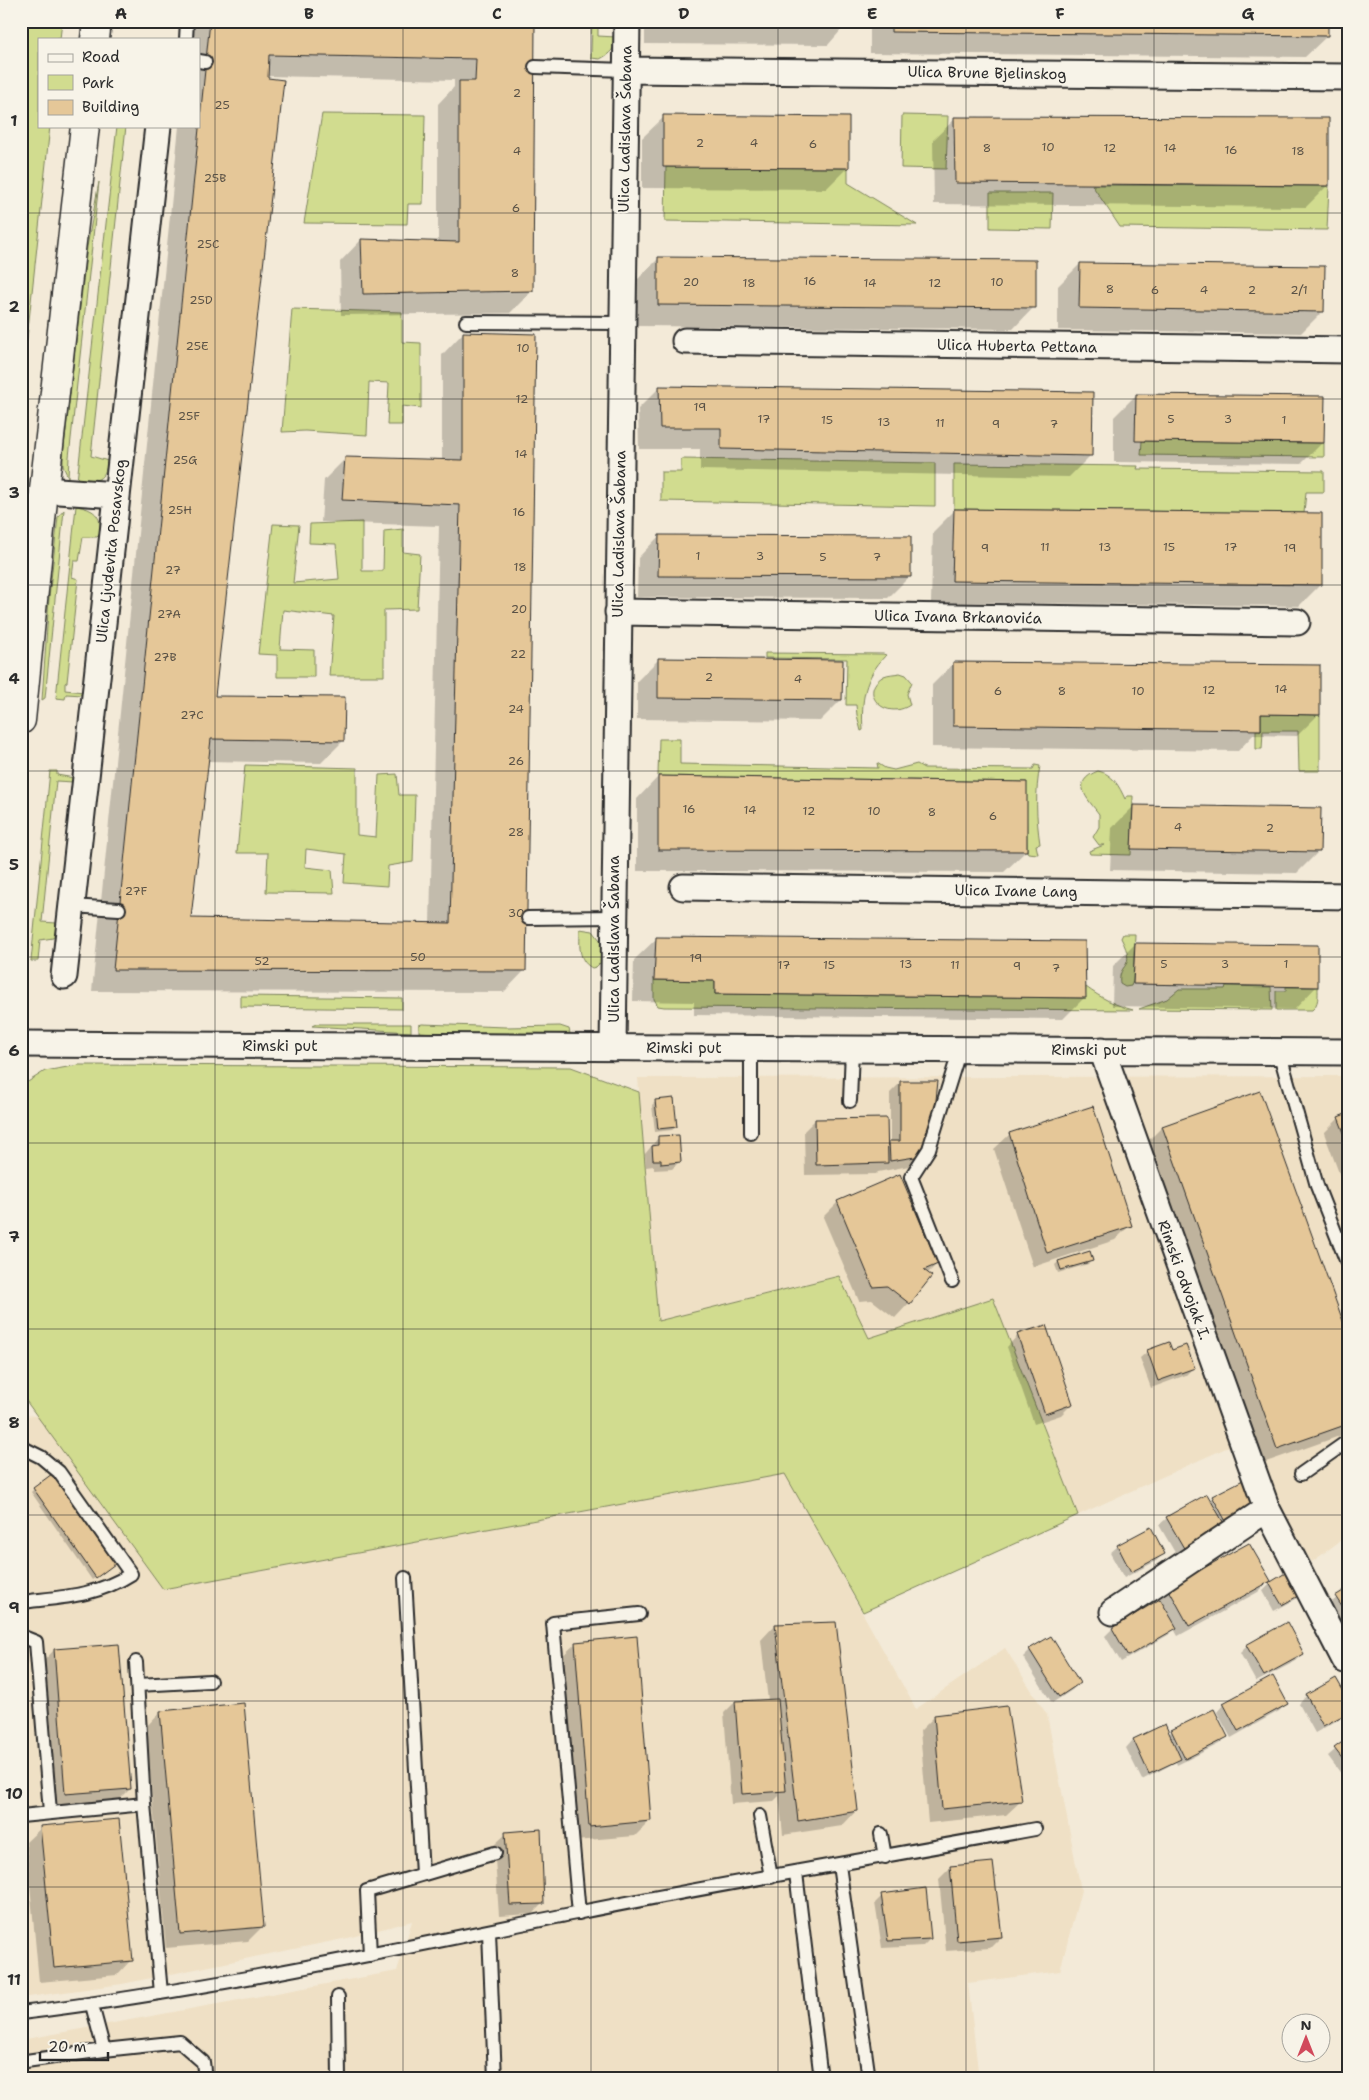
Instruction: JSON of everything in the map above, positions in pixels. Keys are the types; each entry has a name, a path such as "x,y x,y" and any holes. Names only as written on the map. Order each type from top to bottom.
{"main road":[{"path":"95,38 97,21"},
{"path":"21,720 44,490 85,128"}],"street":[{"name":"Ulica Ladislava Šabana","path":"613,1048 627,21"},
{"name":"Ulica Brune Bjelinskog","path":"626,70 1348,76"},
{"name":"Ulica Ljudevita Posavskog","path":"64,976 158,128"},
{"name":"Ulica Huberta Pettana","path":"686,341 1348,350"},
{"path":"44,490 117,495"},
{"name":"Ulica Ivana Brkanovića","path":"618,612 1297,622"},
{"name":"Ulica Ivane Lang","path":"683,887 1348,896"},
{"name":"Rimski put","path":"21,1044 1348,1052"},
{"name":"Rimski odvojak I.","path":"1102,1050 1267,1509 1346,1660"},
{"path":"1113,1612 1267,1509"}],"lane":[{"path":"186,38 187,21"},
{"path":"535,67 626,70"},
{"path":"466,322 622,323"},
{"path":"71,906 119,909"},
{"path":"528,918 614,917"},
{"path":"751,1048 751,1134"},
{"path":"850,1101 852,1049"},
{"path":"952,1281 911,1177 929,1149 960,1049"},
{"path":"1279,1051 1317,1186 1348,1265"},
{"path":"1301,1474 1348,1440"},
{"path":"21,1447 41,1457 59,1472 130,1574 114,1585 88,1594 21,1602"},
{"path":"405,1578 422,1874"},
{"path":"579,1913 553,1624 639,1614"},
{"path":"21,1636 36,1642 50,1812"},
{"path":"136,1662 144,1804 161,1993"},
{"path":"138,1685 210,1681"},
{"path":"21,1816 144,1804"},
{"path":"760,1816 771,1877"},
{"path":"21,2013 161,1993 1034,1829"},
{"path":"881,1834 885,1857"},
{"path":"370,1955 367,1891 495,1853"},
{"path":"839,1865 869,2079"},
{"path":"796,1873 821,2079"},
{"path":"489,1932 495,2079"},
{"path":"338,1997 339,2079"},
{"path":"92,2004 104,2050"},
{"path":"21,2064 26,2061 104,2050 180,2042 202,2062 206,2079"}],"shaded area":[{"path":"1348,1076 1348,1535 1312,1562 1235,1444 1078,1515 993,1298 869,1339 838,1276 658,1321 638,1078"},
{"path":"21,1415 38,1416 163,1589 785,1474 916,1709 1005,1648 1047,1715 1081,1890 1060,1971 968,1983 979,2079 21,2079 21,2040 397,1971 412,1921 348,1938 122,1984 21,1998"}],"green space":[{"path":"21,21 62,21 60,38 38,38 38,128 50,128 21,394"},
{"path":"592,21 598,21 598,36 616,37 612,50 600,59 591,58"},
{"path":"322,114 425,115 423,204 408,204 407,224 304,223"},
{"path":"902,115 948,116 946,169 901,168"},
{"path":"117,128 126,128 91,456 108,461 105,473 98,479 77,481"},
{"path":"666,167 848,168 848,183 917,225 665,221"},
{"path":"99,182 68,477 63,466 63,456 87,247"},
{"path":"1092,185 1329,186 1327,230 1120,227"},
{"path":"990,193 1053,193 1052,229 990,228"},
{"path":"292,309 402,312 402,342 421,343 421,408 402,406 402,425 387,425 389,383 369,382 367,435 305,431 282,432"},
{"path":"1142,441 1324,443 1324,457 1141,455"},
{"path":"681,459 935,463 935,506 661,501 661,472 681,472"},
{"path":"954,464 1138,466 1137,469 1324,471 1324,492 1306,492 1304,513 954,509"},
{"path":"76,506 88,509 96,514 100,522 100,534 97,537 83,537 79,561 74,561 72,577 78,579 65,690 83,692 83,695 66,694 65,699 56,698"},
{"path":"64,510 45,698 42,700 49,598 58,517"},
{"path":"362,522 362,571 383,571 384,531 403,529 403,552 420,554 417,609 384,610 384,676 329,676 334,616 283,610 280,649 314,650 314,677 277,677 277,655 258,654 273,524 299,525 293,583 339,579 336,544 309,543 310,524"},
{"path":"765,653 886,655 873,672 866,690 863,709 863,730 861,731 856,705 846,705 847,659 765,658"},
{"path":"900,673 906,675 912,682 907,694 910,705 891,710 877,702 873,689 876,682 884,676"},
{"path":"1261,714 1320,715 1320,771 1299,771 1298,731 1263,731 1262,749 1256,749 1256,730 1261,730"},
{"path":"659,739 680,739 680,764 878,768 877,763 885,768 894,770 917,764 924,768 1033,769 1035,765 1040,766 1037,795 1040,844 1036,845 1038,854 1028,853 1027,851 1026,782 658,776"},
{"path":"245,765 357,768 357,835 376,837 379,775 397,774 399,795 415,795 413,862 388,866 387,886 344,883 346,854 306,849 305,867 332,870 334,893 266,892 268,853 237,853"},
{"path":"50,771 57,771 57,775 74,778 73,782 56,781 42,922 56,923 58,926 53,938 40,940 38,961 31,961"},
{"path":"1098,771 1112,778 1125,799 1127,796 1133,796 1131,855 1090,854 1089,851 1104,845 1099,845 1093,837 1099,827 1099,814 1086,797 1083,785 1084,780 1089,775"},
{"path":"580,929 593,931 603,944 602,961 596,967 592,968 584,961 580,946"},
{"path":"1123,934 1135,934 1133,981 1131,986 1125,987 1120,984 1121,972 1126,965 1128,956 1121,938"},
{"path":"654,980 715,981 715,994 1085,998 1086,987 1108,1001 1133,1010 664,1007 658,1006 654,999"},
{"path":"1226,986 1271,987 1272,1010 1139,1009 1167,999 1179,989 1225,989"},
{"path":"1286,987 1318,987 1318,1000 1314,1008 1312,1010 1276,1010 1276,991 1286,991"},
{"path":"241,996 402,998 402,1009 241,1007"},
{"path":"316,1024 411,1024 411,1032 312,1026"},
{"path":"419,1025 506,1027 560,1026 569,1029 570,1033 555,1036 466,1035 419,1032"},
{"path":"79,1065 571,1067 639,1092 658,1321 839,1276 869,1338 993,1298 1078,1515 863,1612 785,1474 163,1589 21,1394 21,1088 45,1071"}],"building":[{"path":"210,21 535,21 533,291 363,294 361,239 459,242 459,81 475,81 476,59 269,55 268,78 284,80 215,696 345,697 344,741 211,739 191,918 450,923 460,505 342,500 345,457 463,460 463,332 536,334 526,971 113,970"},
{"path":"666,21 851,21 851,24"},
{"path":"891,21 1328,21 1328,36 891,32"},
{"path":"663,115 849,117 849,168 663,167"},
{"path":"954,117 1329,118 1329,186 955,183"},
{"path":"658,257 1036,260 1036,308 658,305"},
{"path":"1080,263 1325,266 1324,312 1079,308"},
{"path":"659,386 1093,392 1092,456 721,449 721,428 660,428"},
{"path":"1136,394 1325,396 1324,443 1135,441"},
{"path":"954,509 1322,513 1322,585 952,581"},
{"path":"659,535 911,536 911,577 658,576"},
{"path":"658,658 843,660 842,700 658,698"},
{"path":"953,662 1320,665 1320,715 1261,714 1261,730 953,726"},
{"path":"658,776 1027,782 1027,851 658,850"},
{"path":"1133,805 1321,808 1320,852 1131,849"},
{"path":"656,937 1085,941 1086,998 715,994 715,981 654,980"},
{"path":"1135,943 1318,945 1318,987 1133,984"},
{"path":"900,1081 938,1081 934,1119 921,1156 890,1161 889,1141 900,1141"},
{"path":"1260,1091 1348,1335 1348,1424 1277,1449 1162,1126"},
{"path":"674,1098 677,1127 658,1129 655,1100"},
{"path":"1093,1106 1132,1226 1047,1253 1009,1133"},
{"path":"1348,1113 1348,1143 1338,1117"},
{"path":"887,1118 888,1163 816,1165 815,1119"},
{"path":"679,1135 681,1162 661,1164 661,1160 653,1160 652,1146 658,1145 658,1136"},
{"path":"900,1174 938,1264 924,1270 932,1276 910,1304 887,1286 873,1287 837,1201"},
{"path":"1090,1251 1093,1261 1061,1270 1058,1261"},
{"path":"1046,1325 1073,1404 1045,1414 1017,1334"},
{"path":"1169,1342 1172,1350 1186,1345 1195,1368 1158,1381 1147,1350"},
{"path":"52,1474 115,1564 96,1578 33,1488"},
{"path":"1243,1480 1259,1509 1228,1525 1212,1496"},
{"path":"1207,1494 1226,1527 1185,1550 1166,1517"},
{"path":"1151,1527 1165,1554 1131,1572 1117,1545"},
{"path":"1249,1543 1271,1581 1189,1626 1168,1588"},
{"path":"1292,1569 1305,1592 1282,1605 1269,1583"},
{"path":"1348,1588 1348,1616 1335,1596"},
{"path":"1160,1599 1177,1628 1128,1656 1112,1628"},
{"path":"836,1622 858,1811 798,1821 775,1624"},
{"path":"1287,1622 1304,1654 1264,1676 1246,1645"},
{"path":"637,1636 651,1821 589,1827 575,1642"},
{"path":"1051,1636 1080,1683 1059,1697 1029,1649"},
{"path":"119,1644 131,1789 65,1794 54,1649"},
{"path":"1273,1676 1288,1704 1238,1731 1223,1703"},
{"path":"1336,1678 1348,1699 1348,1713 1323,1726 1306,1695"},
{"path":"778,1699 786,1791 742,1794 735,1701"},
{"path":"244,1703 264,1927 180,1934 160,1711"},
{"path":"1007,1706 1022,1801 942,1809 934,1715"},
{"path":"1214,1709 1228,1737 1185,1759 1171,1730"},
{"path":"1165,1724 1181,1759 1149,1774 1133,1739"},
{"path":"1348,1738 1348,1766 1334,1748"},
{"path":"119,1819 133,1961 54,1968 40,1826"},
{"path":"541,1829 544,1904 510,1905 505,1832"},
{"path":"993,1862 1002,1937 957,1941 950,1866"},
{"path":"926,1888 931,1939 888,1941 881,1894"}]}
